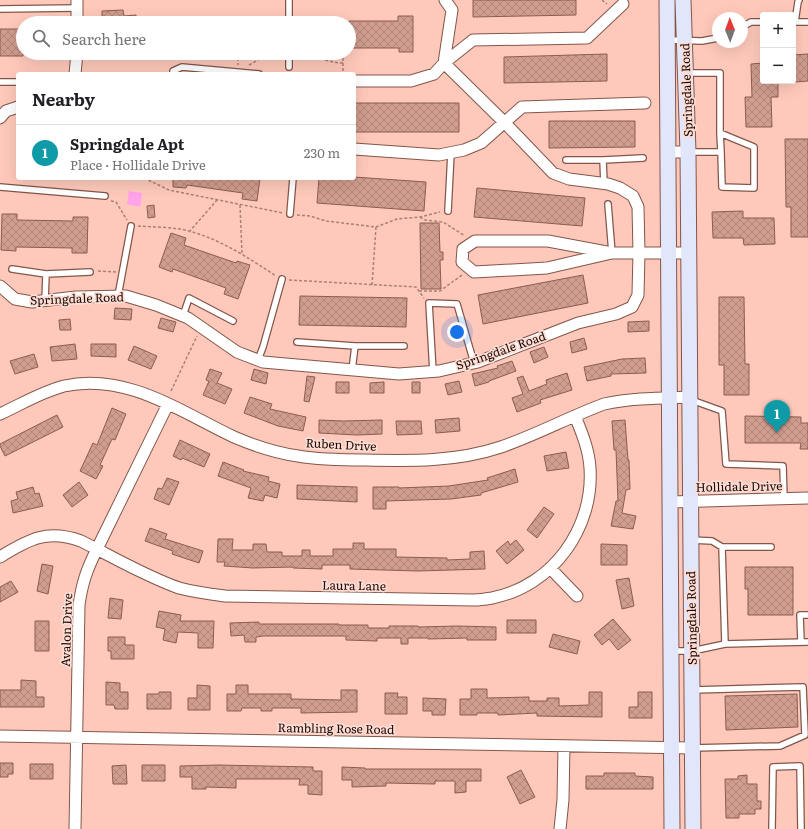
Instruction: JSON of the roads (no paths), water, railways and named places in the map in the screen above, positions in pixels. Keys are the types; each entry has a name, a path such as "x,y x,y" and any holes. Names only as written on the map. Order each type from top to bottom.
{"street":[{"path":"444,63 452,10 446,0"},
{"name":"Springdale Road","path":"666,0 671,502 672,829"},
{"name":"Springdale Road","path":"683,0 688,152 693,829"},
{"path":"77,4 77,16"},
{"path":"356,81 411,81 434,74 444,63 473,40 587,38 623,4"},
{"path":"75,72 76,60"},
{"name":"Springdale Road","path":"0,286 15,299 32,302 76,297 126,296 156,305 183,316 237,352 263,362 399,374 433,372 474,363 578,323 616,314 632,307 638,295 639,253 638,207 633,196 620,188 604,184 569,180 553,173 444,63"},
{"path":"356,149 439,156 464,150 481,143 522,107 645,103"},
{"path":"0,118 6,111 16,108"},
{"path":"668,152 688,152"},
{"path":"612,254 548,241 474,241 463,249 462,262 474,272 547,268 612,254 689,253"},
{"name":"Ruben Drive","path":"0,414 45,392 65,386 86,383 120,386 140,392 168,404 257,446 298,456 324,459 430,461 479,453 502,446 604,404 620,401 690,397"},
{"name":"Avalon Drive","path":"75,829 79,605 81,590 86,573 97,549 168,404"},
{"name":"Laura Lane","path":"0,557 32,539 49,535 70,537 159,580 179,588 224,596 474,600 493,598 516,590 533,581 550,568 563,555 581,525 588,503 590,490 590,468 589,455 585,439 575,416"},
{"name":"Hollidale Drive","path":"671,502 808,498"},
{"path":"550,568 577,596"},
{"name":"Rambling Rose Road","path":"0,736 692,748"},
{"path":"560,829 563,800 564,746"}],"lane":[{"path":"288,0 289,16"},
{"path":"796,12 799,0"},
{"path":"0,9 77,4"},
{"path":"748,24 751,22 760,22"},
{"path":"796,22 808,22"},
{"path":"667,40 702,41 712,39"},
{"path":"289,60 289,67"},
{"path":"173,72 182,67 236,72"},
{"path":"686,73 720,73 720,133 722,187 754,188 754,147 720,133"},
{"path":"0,82 16,82"},
{"path":"688,152 721,152"},
{"path":"448,212 451,153"},
{"path":"566,160 643,158"},
{"path":"603,160 604,184"},
{"path":"290,214 294,180"},
{"path":"0,187 105,196"},
{"path":"608,204 612,254"},
{"path":"118,296 131,226"},
{"path":"12,269 46,274 90,272"},
{"path":"45,301 46,274"},
{"path":"258,360 282,279"},
{"path":"183,316 189,298 233,321"},
{"path":"433,372 429,303 457,304 474,363"},
{"path":"297,342 355,346 404,346"},
{"path":"352,370 355,346"},
{"path":"690,397 697,402 722,410 726,464 783,466 784,499"},
{"path":"691,540 712,541 722,547 771,547"},
{"path":"722,547 725,644"},
{"path":"801,642 800,615 808,615"},
{"path":"672,651 692,651 725,644 808,642"},
{"path":"692,690 802,687 805,735 780,746 692,748"},
{"path":"772,829 773,767 800,766 801,829"}],"place":[{"name":"Springdale Apt","path":"777,433"}]}
